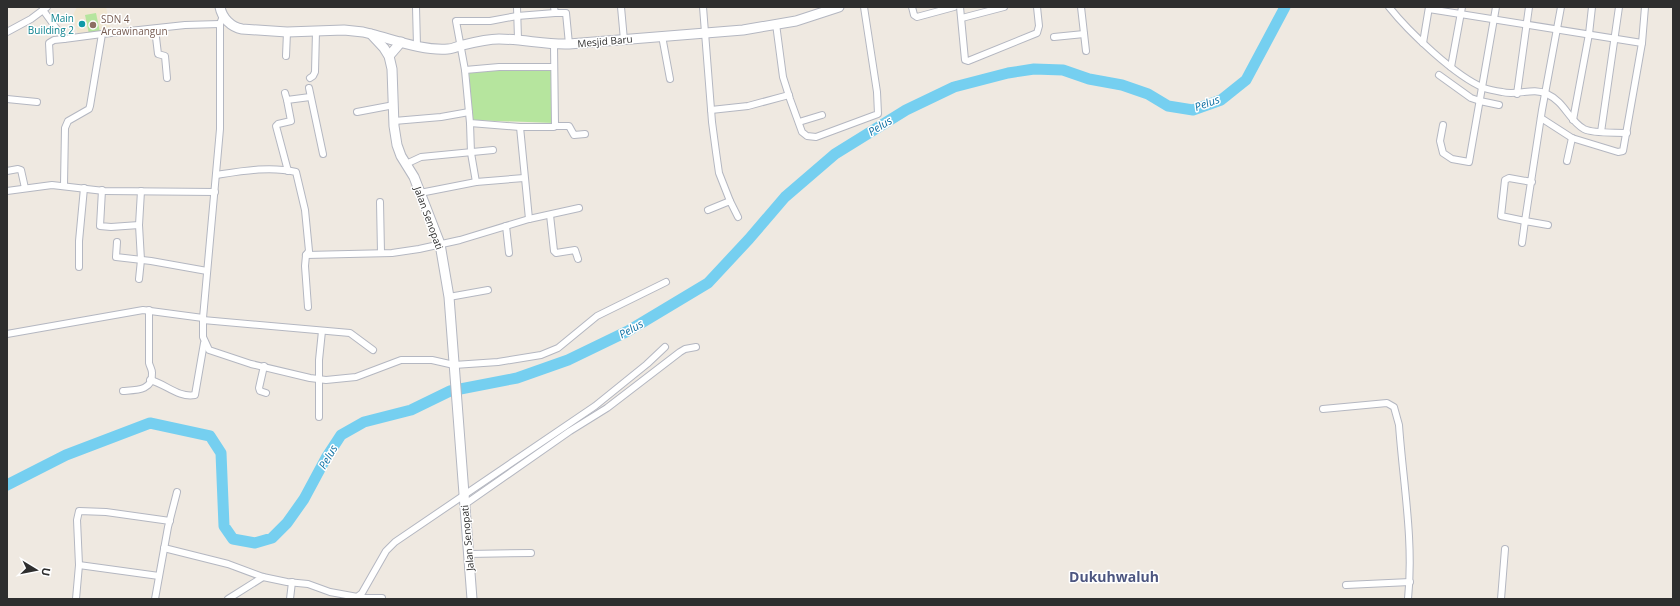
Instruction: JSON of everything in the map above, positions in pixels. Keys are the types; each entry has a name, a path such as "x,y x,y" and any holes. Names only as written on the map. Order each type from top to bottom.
{"main road":[{"name":"Mesjid Baru","path":"371,34 417,46 439,49 450,49 493,39 518,39 554,45 743,30 796,21 839,7"},
{"path":"221,15 232,25 240,29 286,32 344,30 371,34"},
{"name":"Jalan Senopati","path":"371,34 389,56 392,69 394,121 397,145 414,177 440,244 449,297 463,500 472,599"},
{"path":"389,56 401,42"}],"street":[{"path":"416,7 417,46"},
{"path":"517,7 518,39"},
{"path":"621,7 624,40"},
{"path":"703,7 711,110 719,173 738,217"},
{"path":"776,24 783,77 789,95 805,135 816,137 878,114 876,85 864,7"},
{"path":"912,7 914,15 917,17 954,7"},
{"path":"960,7 965,60 970,61 1037,33 1039,26 1037,7"},
{"path":"962,18 1004,7"},
{"path":"1080,7 1086,51"},
{"path":"1451,67 1462,7"},
{"path":"1443,125 1440,140 1444,153 1452,158 1469,162 1495,20 1496,7"},
{"path":"1517,94 1529,7"},
{"path":"1522,243 1542,110 1561,7"},
{"path":"1573,120 1589,34 1592,7"},
{"path":"1601,132 1619,7"},
{"path":"1541,118 1572,138 1618,152 1624,150 1642,43 1645,7"},
{"path":"1423,43 1429,8 1527,26 1558,29 1642,43"},
{"path":"7,32 45,9 64,39"},
{"path":"1393,9 1423,43 1451,67 1482,89 1509,94 1533,91 1545,95 1562,104 1573,120 1585,130 1626,135"},
{"path":"476,182 471,153 465,70 456,23 457,20 480,21 554,10 566,13 569,44"},
{"path":"50,62 49,43 54,40 155,29 221,15 220,109 216,175 203,317 204,343 195,395 178,393 150,380"},
{"path":"155,29 158,54 165,56 167,78"},
{"path":"310,78 315,72 316,31"},
{"path":"286,32 286,56"},
{"path":"64,185 65,128 68,121 89,109 102,34"},
{"path":"1054,37 1084,34"},
{"path":"662,36 670,79"},
{"path":"554,45 555,126"},
{"path":"465,70 500,67 554,67"},
{"path":"1439,75 1463,93 1480,101 1499,105"},
{"path":"309,88 323,154"},
{"path":"711,110 748,106 789,95"},
{"path":"288,171 276,126 278,124 291,121 286,97 310,97"},
{"path":"7,99 37,102"},
{"path":"357,112 394,105"},
{"path":"394,121 441,117 469,112"},
{"path":"799,122 822,115"},
{"path":"470,123 570,127 574,135 585,134"},
{"path":"520,126 529,219"},
{"path":"1568,161 1572,138"},
{"path":"406,164 421,157 493,150"},
{"path":"7,171 18,169 21,170 25,188"},
{"path":"216,175 256,170 297,172 305,210 309,245 305,266 308,307"},
{"path":"420,193 476,182 524,178"},
{"path":"1532,182 1509,178 1505,180 1501,216 1548,225"},
{"path":"7,191 39,185 64,185 102,190 141,192 214,192"},
{"path":"79,267 79,241 84,188"},
{"path":"102,190 100,226 111,227 139,225"},
{"path":"139,278 139,225 141,192"},
{"path":"708,210 730,201"},
{"path":"380,202 381,253"},
{"path":"306,255 381,253 419,249 460,240 529,219 579,208"},
{"path":"550,215 554,251 556,253 576,250 578,259"},
{"path":"506,226 509,253"},
{"path":"117,242 116,258 140,260 207,273"},
{"path":"204,343 212,352 318,379 333,380 356,377 401,360 454,359 498,362 551,352 568,342 597,316 666,282"},
{"path":"449,297 488,290"},
{"path":"123,391 141,389 147,386 152,374 149,364 149,310"},
{"path":"7,334 149,310 353,334 373,350"},
{"path":"319,417 318,379 322,331"},
{"path":"463,500 595,406 648,364 665,347"},
{"path":"363,598 362,593 390,546 607,408 680,352 685,349 696,347"},
{"path":"264,366 259,388 260,391 266,393"},
{"path":"1323,409 1388,403 1394,407 1399,424 1408,534 1410,582 1408,599"},
{"path":"155,599 164,548 177,492"},
{"path":"76,599 79,565 77,520 79,511 106,512 170,521"},
{"path":"164,548 228,564 263,577 308,584 330,592 363,598 382,598"},
{"path":"1501,599 1505,549"},
{"path":"468,554 531,553"},
{"path":"79,565 159,576"},
{"path":"228,599 263,577"},
{"path":"290,599 292,582"},
{"path":"1346,585 1410,582"},
{"path":"326,599 330,592"}],"shaded area":[{"name":"SDN 4 Arcawinangun","path":"77,7 106,7 111,32 79,39 73,15"}],"green space":[{"path":"96,13 100,32 89,34 85,15"},
{"path":"469,68 557,69 557,115 554,123 471,120"}],"waterway":[{"name":"Pelus","path":"7,485 66,455 150,423 210,436 221,453 224,526 233,539 255,543 272,538 287,523 304,499 326,458 341,435 364,422 411,410 450,391 517,378 568,360 628,331 708,283 785,197 835,154 906,110 954,87 1008,73 1034,69 1063,70 1089,79 1122,85 1148,94 1168,106 1193,110 1221,100 1246,80 1285,7"}],"place":[{"name":"Main Building 2","path":"82,24"},
{"name":"SDN 4 Arcawinangun","path":"93,25"}],"district":[{"name":"Dukuhwaluh","path":"1114,577"}]}
